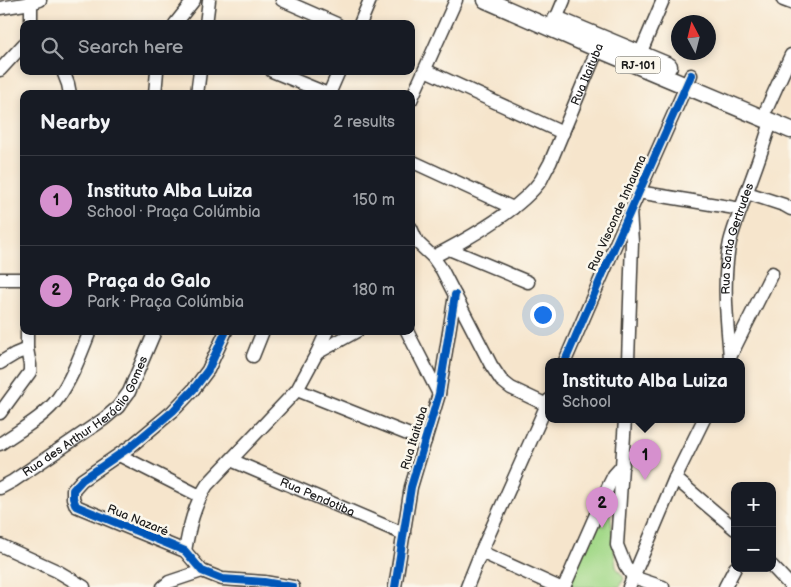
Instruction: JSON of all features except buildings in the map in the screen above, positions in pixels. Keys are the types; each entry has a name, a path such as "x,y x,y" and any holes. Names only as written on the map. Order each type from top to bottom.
{"main road":[{"name":"RJ-101","path":"486,0 600,43 769,114 791,118"},
{"name":"RJ-101","path":"514,0 556,19 600,43 640,54 689,80"},
{"name":"RJ-101","path":"769,114 791,130"}],"street":[{"path":"178,20 194,0"},
{"path":"206,20 208,0"},
{"path":"282,0 328,20"},
{"path":"362,20 370,0"},
{"path":"415,91 456,0"},
{"path":"556,19 564,0"},
{"path":"640,54 662,0"},
{"path":"783,0 791,3"},
{"path":"0,8 36,1 33,20"},
{"name":"Rua Itaituba","path":"433,257 449,249 513,208 540,180 550,163 600,43"},
{"path":"0,70 20,48"},
{"name":"Rua Santa Gertrudes","path":"729,358 726,276 730,242 766,142 769,114 791,55"},
{"path":"425,70 563,132"},
{"path":"65,75 69,90"},
{"path":"155,90 157,75"},
{"path":"198,90 199,75"},
{"path":"282,75 319,90"},
{"path":"331,90 337,75"},
{"name":"Rua Visconde Inhauma","path":"566,358 689,80"},
{"path":"415,163 513,208"},
{"path":"638,192 741,209"},
{"path":"747,194 791,208"},
{"path":"628,358 632,242 630,211"},
{"path":"415,243 433,257 442,270 491,365 501,380 511,388 545,401"},
{"path":"449,249 528,282"},
{"path":"730,358 772,273"},
{"path":"0,280 20,279"},
{"name":"Rua Itaituba","path":"396,587 411,487 438,394 455,295"},
{"path":"0,413 30,372 26,335"},
{"path":"0,444 44,413 58,399 88,335"},
{"name":"Rua des Arthur Heráclio Gomes","path":"0,488 104,420 118,407 128,392 153,335"},
{"path":"200,496 119,455 173,411 193,390 208,370 224,335"},
{"path":"253,356 261,335"},
{"path":"293,587 264,582 222,579 202,571 185,551 200,496 215,475 297,390 325,335"},
{"path":"317,353 350,335"},
{"path":"409,335 438,394"},
{"path":"0,363 27,349"},
{"path":"297,390 424,441"},
{"path":"467,587 545,409"},
{"path":"625,423 617,545 631,582"},
{"path":"631,582 675,478 702,423"},
{"name":"Rua Nazaré","path":"119,455 82,480 73,490 72,498 76,506 185,551"},
{"name":"Rua Pendotiba","path":"231,460 404,534"},
{"path":"564,587 609,485 614,475 623,465"},
{"path":"675,478 733,527"},
{"path":"0,545 57,571 84,587"},
{"path":"481,552 558,587"},
{"path":"776,570 791,586"},
{"path":"163,587 169,582 202,571"},
{"path":"725,587 733,572"},
{"path":"631,582 663,587"}],"green space":[{"path":"608,490 616,567 624,578 620,587 568,587"}],"cycle path":[{"path":"566,358 691,75"},
{"path":"395,587 411,487 439,394 455,295"},
{"path":"224,335 208,370 193,390 173,411 130,447 82,480 73,490 73,498 76,506 185,551 202,571 222,579 264,582 293,587"}],"place":[{"name":"Instituto Alba Luiza","path":"645,480"},
{"name":"Praça do Galo","path":"602,528"}]}
